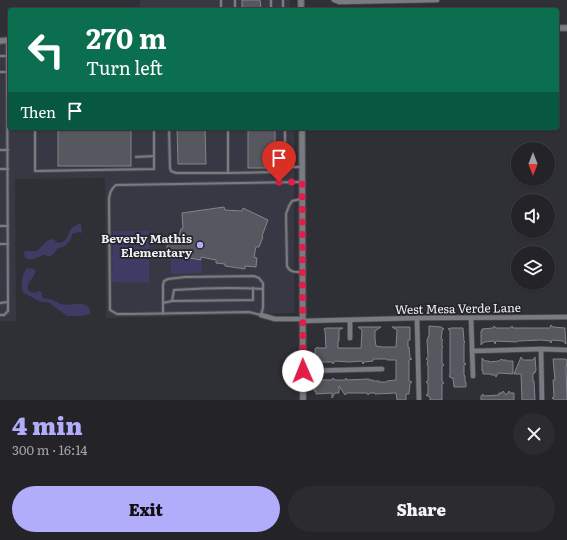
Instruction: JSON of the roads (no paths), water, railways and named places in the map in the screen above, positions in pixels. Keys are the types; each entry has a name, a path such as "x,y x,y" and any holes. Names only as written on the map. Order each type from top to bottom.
{"street":[{"path":"334,0 339,2 437,0"},
{"path":"0,40 8,40"},
{"path":"302,130 303,400"},
{"name":"West Mesa Verde Lane","path":"261,315 275,319 302,320 567,317"},
{"path":"417,318 419,400"},
{"path":"471,318 473,376"},
{"path":"350,320 350,338"},
{"path":"472,351 541,349 567,350"},
{"path":"541,349 542,400"},
{"path":"303,371 382,369"}],"lane":[{"path":"0,315 4,315 8,311 8,40"},
{"path":"0,56 7,56"},
{"path":"0,72 7,72"},
{"path":"34,130 34,171 154,169 154,130"},
{"path":"169,130 171,172 278,172 285,167 302,167"},
{"path":"228,130 228,173"},
{"path":"285,130 285,167"},
{"path":"0,150 8,150"},
{"path":"136,157 154,156"},
{"path":"0,169 8,169"},
{"path":"163,314 163,286 164,281 168,279 185,277 254,276 259,278 263,283 263,308 261,315 249,312 163,314 117,314 110,310 109,199 110,191 113,187 116,185 302,182"},
{"path":"302,199 292,201 286,214 287,266 292,272 302,272"},
{"path":"0,226 8,226"},
{"path":"0,244 8,244"},
{"path":"172,301 174,290 201,288 263,289"},
{"path":"163,302 253,300 253,288"},
{"path":"0,303 8,302"}],"place":[{"name":"Beverly Mathis Elementary","path":"200,245"}]}
